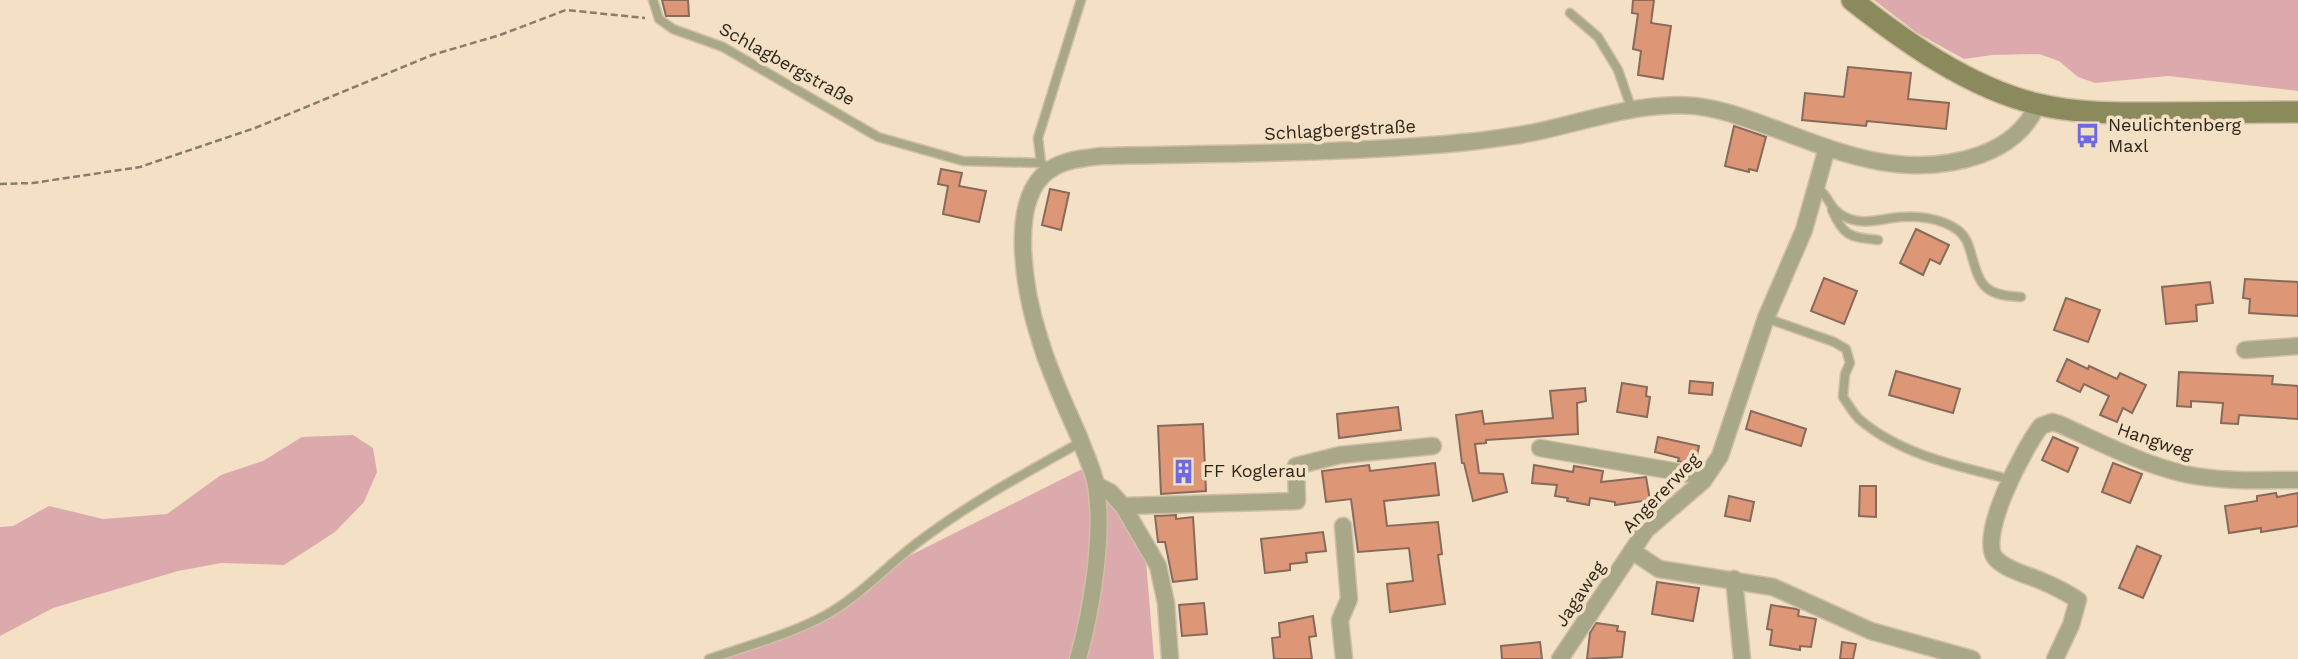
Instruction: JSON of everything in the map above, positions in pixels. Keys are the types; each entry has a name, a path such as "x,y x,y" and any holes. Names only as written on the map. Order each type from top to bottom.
{"main road":[{"path":"1852,0 1890,31 1936,60 1979,82 2038,104 2097,113 2298,111"}],"street":[{"name":"Schlagbergstraße","path":"1045,166 1102,156 1300,152 1475,141 1539,131 1632,110 1677,105 1722,111 1827,148 1925,167 1995,150 2028,123 2038,104"},
{"name":"Angererweg","path":"1827,148 1797,248 1766,318 1726,442 1714,467 1703,481 1654,522 1632,551 1659,569 1773,587 1871,631 1972,659"},
{"path":"1045,166 1025,212 1023,252 1040,340 1096,485 1095,571 1077,659"},
{"path":"2245,350 2298,346"},
{"name":"Hangweg","path":"2009,480 2036,432 2046,423 2059,424 2144,462 2186,474 2239,480 2298,480"},
{"path":"1123,506 1297,501 1296,466 1340,455 1433,446"},
{"path":"1540,448 1690,474 1703,481"},
{"path":"2009,480 1990,539 1993,555 2006,566 2078,600 2071,625 2055,659"},
{"path":"1096,485 1110,492 1123,506 1158,566 1166,603 1170,659"},
{"path":"1343,526 1349,599 1340,620 1345,659"},
{"name":"Jagaweg","path":"1560,659 1632,551"},
{"path":"1734,579 1742,659"}],"lane":[{"path":"653,0 659,19"},
{"path":"1045,166 1038,138 1081,0"},
{"path":"1570,13 1598,37 1618,70 1632,110"},
{"name":"Schlagbergstraße","path":"659,19 673,29 723,47 878,137 963,161 1045,166"},
{"path":"1816,188 1825,195 1840,227 1849,236 1878,240"},
{"path":"1830,207 1857,221 1909,216 1949,226 1964,237 1977,275 1986,289 2001,296 2021,297"},
{"path":"1766,318 1834,341 1846,349 1850,363 1844,374 1843,397 1858,417 1878,432 1912,451 2009,480"},
{"path":"709,659 822,617 858,594 903,553 947,521 1081,442"}],"path":[{"path":"0,184 33,183 139,167 255,128 432,55 500,35 566,10 659,19"}],"shaded area":[{"path":"1874,0 2298,0 2298,91 2168,76 2095,83 2078,77 2059,61 2039,54 1992,55 1964,59 1917,33"},
{"path":"353,435 373,448 377,472 364,502 335,532 284,565 221,563 178,571 53,608 0,636 0,527 13,526 49,506 103,519 167,514 221,475 263,461 302,437"},
{"path":"1094,463 1145,549 1154,659 708,659 818,615 897,562"}],"building":[{"path":"662,0 688,0 689,16 666,16"},
{"path":"1633,0 1654,0 1651,23 1671,26 1663,79 1638,75 1641,51 1633,49 1638,14 1632,13"},
{"path":"1848,67 1911,73 1908,99 1949,103 1946,129 1867,121 1866,126 1802,120 1805,93 1844,97"},
{"path":"1734,126 1766,137 1757,171 1749,169 1749,172 1725,166"},
{"path":"941,169 962,173 959,186 986,191 979,222 943,214 948,186 938,184"},
{"path":"1050,189 1069,193 1061,230 1042,225"},
{"path":"1916,229 1949,245 1940,264 1930,259 1923,275 1900,263"},
{"path":"1824,278 1857,291 1844,324 1811,311"},
{"path":"2245,279 2298,282 2298,316 2249,313 2250,299 2243,298"},
{"path":"2210,282 2213,303 2196,305 2197,321 2166,324 2162,287"},
{"path":"2066,298 2100,310 2088,342 2054,330"},
{"path":"2067,359 2117,379 2120,373 2146,385 2132,413 2123,408 2117,422 2100,415 2109,396 2084,384 2080,392 2057,381"},
{"path":"1896,371 1960,389 1953,413 1889,395"},
{"path":"2179,372 2273,376 2272,384 2298,386 2298,419 2239,415 2238,424 2221,423 2223,403 2191,401 2191,407 2177,406"},
{"path":"1690,381 1713,383 1712,395 1689,393"},
{"path":"1622,383 1647,387 1646,396 1650,397 1647,417 1617,412"},
{"path":"1585,388 1586,401 1577,403 1578,434 1486,440 1486,443 1475,444 1479,473 1503,474 1507,492 1473,501 1462,463 1456,415 1482,411 1484,424 1553,418 1550,391"},
{"path":"1398,407 1401,430 1339,438 1337,414"},
{"path":"1751,411 1806,429 1801,446 1746,429"},
{"name":"FF Koglerau","path":"1203,424 1206,491 1161,494 1158,426"},
{"path":"1658,437 1699,446 1695,465 1655,452"},
{"path":"2053,437 2078,448 2068,472 2042,460"},
{"path":"1435,463 1439,495 1384,501 1387,526 1438,522 1442,554 1438,555 1445,604 1390,612 1387,584 1413,581 1409,548 1358,552 1351,499 1326,502 1322,471 1369,465 1370,471"},
{"path":"2113,463 2142,474 2130,503 2102,492"},
{"path":"1534,465 1573,472 1574,466 1603,471 1601,482 1646,477 1650,500 1615,505 1615,502 1590,498 1589,505 1567,501 1568,498 1555,496 1557,485 1532,483"},
{"path":"1860,486 1876,486 1876,517 1859,516"},
{"path":"2276,493 2277,497 2298,493 2298,526 2261,532 2261,528 2229,533 2225,506 2257,501 2257,496"},
{"path":"1729,496 1754,502 1750,521 1725,516"},
{"path":"1176,515 1176,519 1193,517 1197,579 1173,582 1165,542 1158,542 1155,516"},
{"path":"1323,532 1326,551 1306,553 1307,562 1290,564 1290,570 1265,573 1261,539"},
{"path":"2137,546 2161,556 2143,598 2119,588"},
{"path":"1657,582 1699,588 1693,621 1652,614"},
{"path":"1204,603 1207,634 1182,636 1179,605"},
{"path":"1771,605 1796,609 1799,610 1798,616 1816,619 1811,647 1800,646 1800,650 1770,645 1772,630 1767,629"},
{"path":"1313,616 1316,636 1309,637 1312,659 1274,659 1272,638 1280,637 1279,623"},
{"path":"1596,623 1618,626 1617,631 1625,632 1622,657 1587,659 1590,633"},
{"path":"1540,642 1542,659 1502,659 1501,646"},
{"path":"1842,642 1856,644 1853,659 1840,659"}],"place":[{"name":"Neulichtenberg Maxl","path":"2088,135"},
{"name":"FF Koglerau","path":"1183,471"}]}
